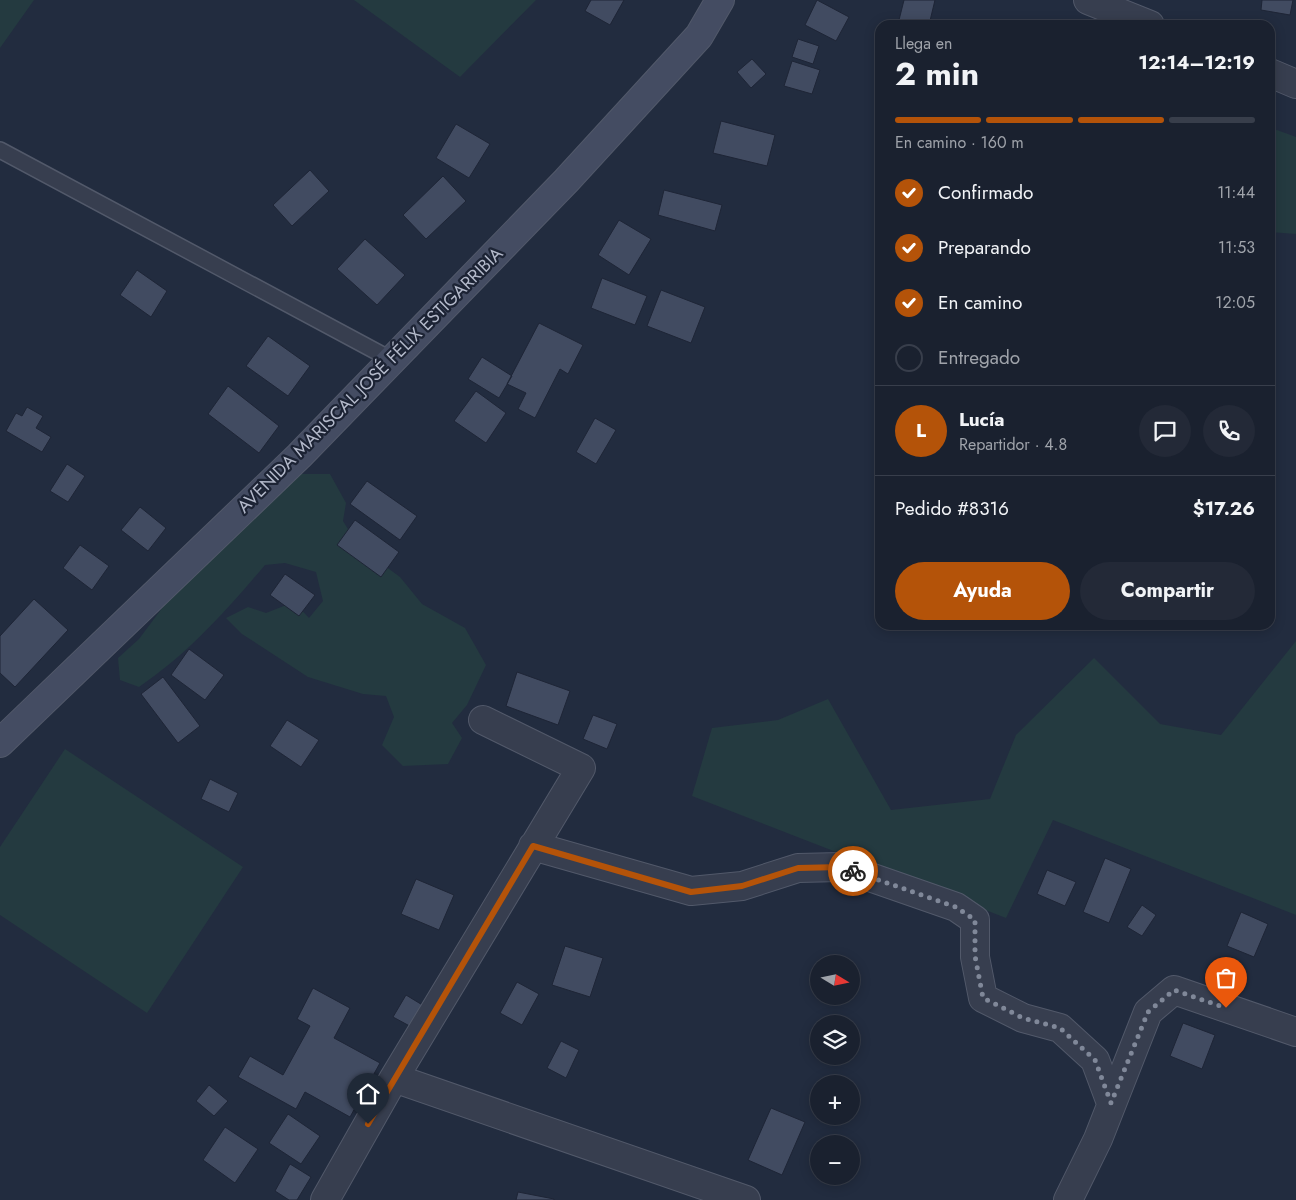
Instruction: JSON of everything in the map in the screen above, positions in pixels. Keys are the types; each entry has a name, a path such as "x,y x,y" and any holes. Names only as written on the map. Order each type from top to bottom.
{"main road":[{"name":"AVENIDA MARISCAL JOSÉ FÉLIX ESTIGARRIBIA","path":"0,743 299,456 566,181 698,36 720,0"}],"street":[{"path":"1088,0 1138,20"},
{"path":"1275,75 1296,84"},
{"path":"325,1200 394,1078 581,768 483,720"},
{"path":"533,846 691,892 742,886 798,868 841,867 956,907 975,920 975,956 983,998 1023,1018 1060,1028 1095,1060 1111,1103"},
{"path":"1068,1200 1098,1139 1148,1012 1174,990 1296,1032"},
{"path":"394,1078 746,1200"}],"lane":[{"path":"0,150 392,360"}],"green space":[{"path":"0,0 34,0 0,48"},
{"path":"354,0 536,0 460,77"},
{"path":"1275,130 1296,137 1296,234 1275,232"},
{"path":"300,474 330,474 346,503 343,521 359,547 400,577 422,604 465,628 486,665 467,705 452,723 462,738 448,764 403,766 382,745 394,717 386,696 363,694 308,677 242,634 226,618 248,607 266,613 294,602 309,618 323,601 316,572 285,563 265,565 221,615 190,646 139,687 120,680 118,658 139,639 186,576"},
{"path":"1296,641 1296,915 1053,820 1006,918 692,796 712,728 778,720 828,699 891,810 990,799 1016,735 1094,658 1160,724 1221,735"},
{"path":"65,749 243,867 147,1013 0,915 0,847"}],"building":[{"path":"591,0 624,0 610,25 585,11"},
{"path":"817,0 849,17 836,41 805,25"},
{"path":"904,0 935,0 930,20 899,20"},
{"path":"1262,0 1293,0 1290,15 1261,10"},
{"path":"798,39 819,46 813,64 792,57"},
{"path":"752,59 766,74 751,88 737,72"},
{"path":"792,61 820,70 812,94 784,86"},
{"path":"721,121 775,135 767,166 713,153"},
{"path":"456,124 490,144 469,178 436,158"},
{"path":"310,170 329,191 292,226 273,205"},
{"path":"443,176 466,201 426,239 403,215"},
{"path":"664,190 722,205 715,231 658,215"},
{"path":"619,220 651,239 629,275 598,255"},
{"path":"365,239 405,275 377,305 337,269"},
{"path":"137,270 167,291 151,317 120,295"},
{"path":"602,278 647,296 635,325 591,308"},
{"path":"661,290 705,307 691,343 647,326"},
{"path":"539,323 583,345 568,374 560,369 535,418 518,409 526,393 507,384"},
{"path":"268,336 310,366 288,396 246,366"},
{"path":"482,357 512,376 499,398 468,379"},
{"path":"228,386 279,426 259,453 208,414"},
{"path":"476,391 506,413 486,443 454,421"},
{"path":"27,407 43,416 36,428 51,437 42,452 6,431 16,413 22,416"},
{"path":"595,418 616,430 596,464 576,452"},
{"path":"67,464 85,476 68,502 50,491"},
{"path":"367,481 417,516 400,540 350,504"},
{"path":"140,507 166,528 148,551 121,530"},
{"path":"355,520 399,552 381,577 337,545"},
{"path":"80,545 109,566 92,590 63,568"},
{"path":"285,574 315,595 299,616 270,595"},
{"path":"34,599 68,630 15,687 0,673 0,636"},
{"path":"189,649 224,675 205,700 171,675"},
{"path":"517,672 570,691 558,725 506,706"},
{"path":"163,677 200,726 178,743 141,694"},
{"path":"593,715 617,724 607,749 583,739"},
{"path":"287,720 319,740 301,767 270,746"},
{"path":"210,779 238,793 229,812 201,799"},
{"path":"1105,858 1131,869 1109,923 1083,912"},
{"path":"1047,870 1076,882 1065,906 1037,894"},
{"path":"416,879 454,895 439,930 401,914"},
{"path":"1142,905 1156,915 1142,936 1127,927"},
{"path":"1241,912 1268,924 1254,957 1227,946"},
{"path":"565,946 603,958 590,997 552,985"},
{"path":"517,982 539,994 522,1025 500,1013"},
{"path":"313,988 350,1008 334,1038 380,1063 350,1117 305,1092 296,1109 238,1077 250,1056 283,1075 310,1026 297,1019"},
{"path":"406,995 429,1009 417,1030 393,1017"},
{"path":"1183,1023 1215,1035 1202,1069 1170,1056"},
{"path":"561,1041 579,1050 566,1078 547,1068"},
{"path":"209,1085 228,1101 214,1116 196,1101"},
{"path":"771,1108 805,1122 782,1175 748,1160"},
{"path":"288,1114 320,1136 301,1164 269,1143"},
{"path":"225,1127 258,1149 235,1183 203,1160"},
{"path":"290,1164 311,1177 297,1200 289,1200 275,1191"},
{"path":"518,1192 554,1199 554,1200 516,1200"}],"way so far":[{"path":"853,871 956,907 975,920 975,956 983,998 1023,1018 1060,1028 1095,1060 1111,1103 1148,1012 1174,990 1226,1008"}],"route":[{"path":"368,1124 533,846 691,892 742,886 798,868 841,867 853,871"}]}
